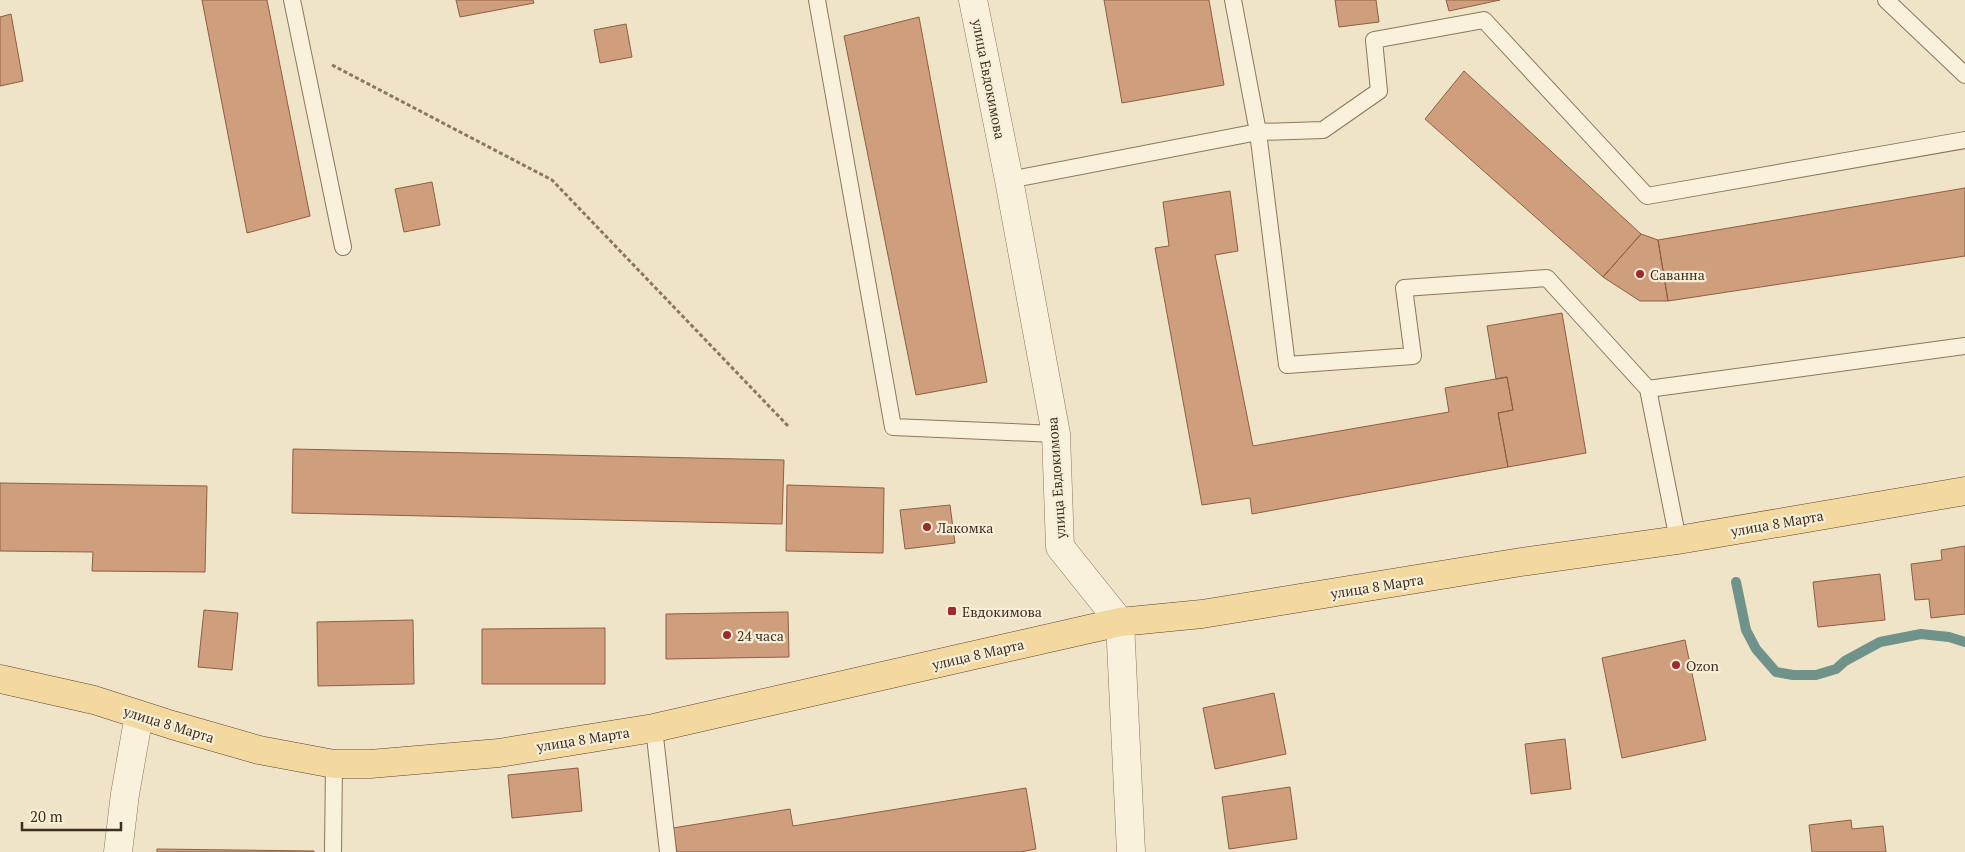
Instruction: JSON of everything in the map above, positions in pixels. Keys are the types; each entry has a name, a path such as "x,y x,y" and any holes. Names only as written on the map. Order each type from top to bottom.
{"main road":[{"name":"улица 8 Марта","path":"0,679 94,700 259,750 334,764 370,764 499,753 654,728 1120,622 1202,614 1521,562 1678,540 1965,491"}],"street":[{"name":"улица Евдокимова","path":"973,0 1009,180 1056,434 1060,547 1120,622"},
{"path":"1120,622 1131,852"},
{"path":"118,852 124,794 139,715"}],"lane":[{"path":"292,0 343,247"},
{"path":"817,0 893,427 1056,434"},
{"path":"1233,0 1258,132 1287,365 1413,356 1404,288 1547,278 1648,389 1678,540"},
{"path":"1886,0 1965,75"},
{"path":"1009,180 1258,132 1323,130 1380,91 1374,40 1484,20 1647,196 1965,140"},
{"path":"1648,389 1965,346"},
{"path":"654,728 668,852"},
{"path":"332,852 334,764"}],"path":[{"path":"302,50 552,180 789,427"}],"building":[{"path":"202,0 267,0 310,216 247,233"},
{"path":"456,0 533,0 534,3 460,17"},
{"path":"1104,0 1209,0 1224,85 1122,103"},
{"path":"1335,0 1376,0 1379,22 1339,27"},
{"path":"1446,0 1500,0 1449,11"},
{"path":"11,14 23,81 0,86 0,17"},
{"path":"919,17 987,382 916,395 844,36"},
{"path":"626,24 632,57 600,63 594,30"},
{"path":"1464,71 1641,234 1603,277 1425,119"},
{"path":"432,182 440,225 404,232 395,189"},
{"path":"1965,188 1965,256 1668,301 1658,240"},
{"path":"1230,191 1238,251 1215,255 1253,446 1449,412 1445,388 1507,377 1513,410 1498,413 1508,467 1252,514 1250,498 1202,505 1155,248 1169,246 1163,202"},
{"path":"1641,234 1658,240 1668,301 1640,301 1603,277"},
{"path":"1562,313 1586,453 1508,467 1498,413 1513,410 1507,377 1496,379 1487,326"},
{"path":"293,449 784,460 782,524 292,513"},
{"path":"0,483 207,486 205,572 92,571 93,552 0,551"},
{"path":"787,485 884,488 883,553 786,551"},
{"path":"950,505 955,543 905,549 900,510"},
{"path":"1965,546 1965,614 1931,618 1929,599 1915,600 1911,564 1942,560 1941,550"},
{"path":"1880,574 1885,620 1818,627 1813,582"},
{"path":"204,610 238,613 232,670 198,667"},
{"name":"24 часа","path":"788,612 789,657 666,659 666,614"},
{"path":"413,620 414,684 318,686 317,622"},
{"path":"605,628 605,684 482,684 482,629"},
{"path":"1685,640 1706,740 1622,758 1602,658"},
{"path":"1274,693 1286,754 1215,769 1203,708"},
{"path":"1565,739 1571,789 1531,794 1525,744"},
{"path":"578,768 582,811 512,818 508,775"},
{"path":"1290,787 1297,839 1229,849 1222,797"},
{"path":"1026,788 1036,849 1020,852 677,852 673,828 790,809 793,826"},
{"path":"1851,820 1852,829 1883,826 1886,852 1812,852 1809,825"},
{"path":"157,849 314,851 314,852 157,852"}],"waterway":[{"path":"1736,582 1746,630 1756,649 1776,672 1793,675 1816,675 1836,669 1845,661 1880,642 1921,634 1949,637 1965,642"}],"place":[{"name":"Саванна","path":"1640,274"},
{"name":"Лакомка","path":"927,527"},
{"name":"Евдокимова","path":"952,611"},
{"name":"24 часа","path":"727,635"},
{"name":"Ozon","path":"1676,665"}]}
